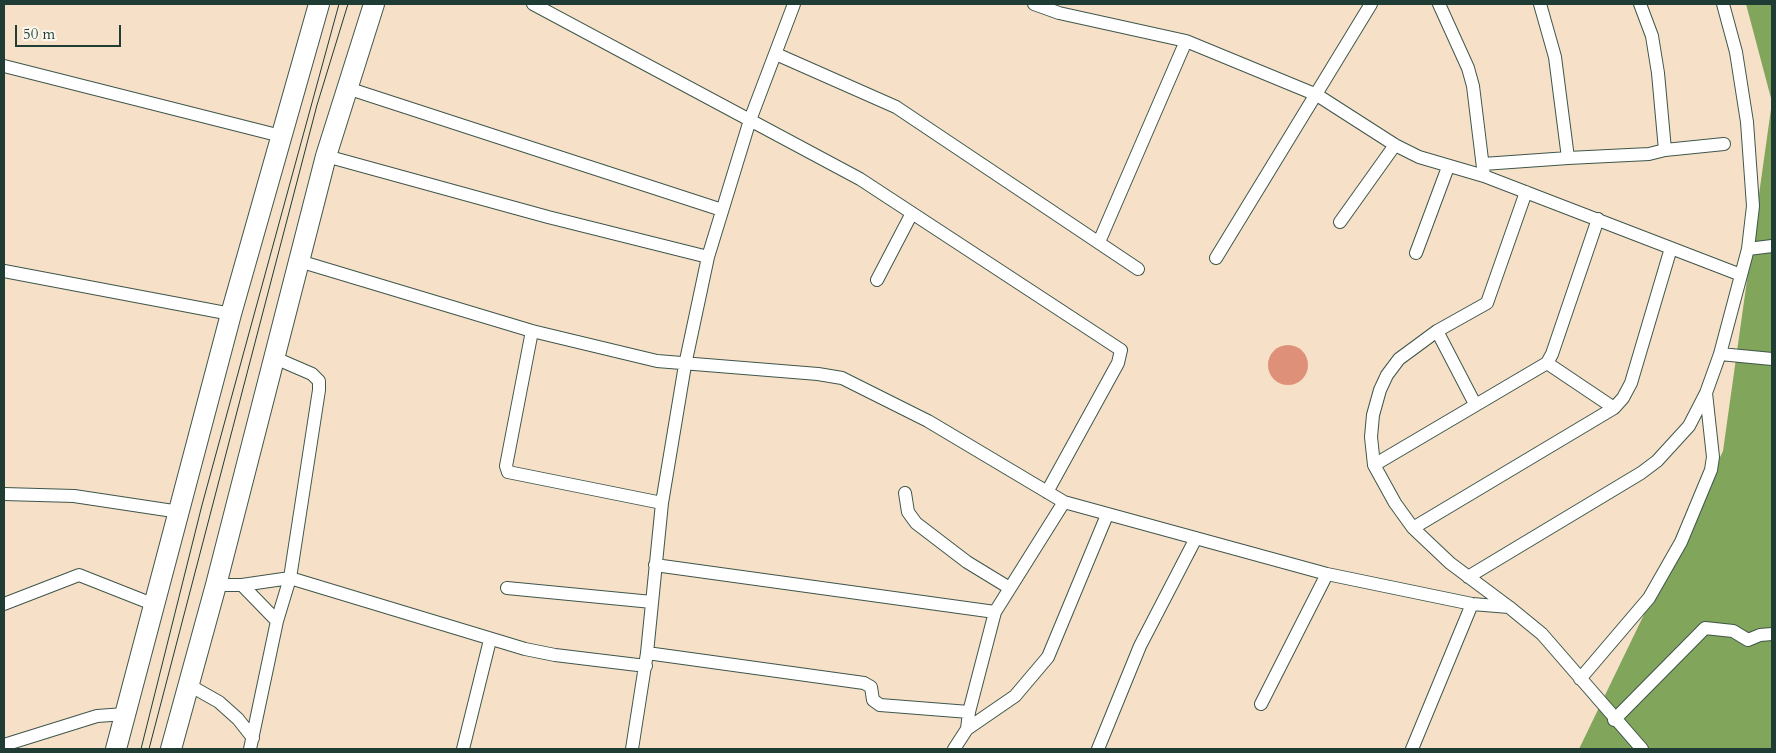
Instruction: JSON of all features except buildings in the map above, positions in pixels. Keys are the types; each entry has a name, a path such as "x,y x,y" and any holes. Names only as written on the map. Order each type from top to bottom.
{"main road":[{"path":"116,749 231,314 319,4"},
{"path":"171,749 216,585 326,156 374,4"}],"street":[{"path":"533,4 860,180 1121,350 1111,376 1047,492"},
{"path":"633,749 646,659 654,565 662,503 685,365 708,257 750,120 794,4"},
{"path":"1034,4 1061,8 1186,41 1317,95 1395,146 1448,167 1484,170 1568,158 1649,154 1665,150 1724,144"},
{"path":"1216,258 1371,4"},
{"path":"1439,4 1468,68 1473,86 1484,170"},
{"path":"1540,4 1555,57 1568,158"},
{"path":"1640,4 1654,45 1665,150"},
{"path":"1468,577 1641,473 1657,461 1689,426 1706,393 1720,354 1748,248 1753,206 1747,122 1736,52 1723,4"},
{"path":"1099,242 1186,41"},
{"path":"776,54 896,107 1138,269"},
{"path":"4,66 281,136"},
{"path":"348,88 722,210"},
{"path":"1340,222 1395,146"},
{"path":"326,156 548,217 708,257"},
{"path":"1416,252 1448,167"},
{"path":"1484,170 1526,192 1741,275"},
{"path":"1526,192 1487,303 1437,331 1399,359 1386,375 1373,415 1371,436 1374,465 1395,503 1413,528 1468,577 1542,634 1614,720 1642,749"},
{"path":"877,280 912,213"},
{"path":"1374,465 1547,363 1552,354 1598,219"},
{"path":"1748,248 1772,246"},
{"path":"1413,528 1614,408 1623,398 1631,383 1671,248"},
{"path":"299,261 532,331 657,361 685,365 818,374 842,378 928,421 1064,502 1328,574 1472,604 1509,607"},
{"path":"4,271 231,314"},
{"path":"532,331 506,466 508,472 662,503"},
{"path":"1437,331 1476,404"},
{"path":"1720,354 1772,358"},
{"path":"252,744 277,621 290,578 319,381 312,374 275,358"},
{"path":"1547,363 1614,408"},
{"path":"1580,679 1650,598 1680,542 1711,470 1713,456 1706,393"},
{"path":"905,493 908,512 916,523 967,562 1008,587"},
{"path":"4,494 74,496 180,512"},
{"path":"967,729 969,712 995,612 1008,587 1064,502"},
{"path":"954,749 967,729 1015,696 1048,657 1107,515"},
{"path":"1098,749 1140,646 1196,538"},
{"path":"654,565 995,612"},
{"path":"1261,704 1328,574"},
{"path":"4,604 79,575 155,605"},
{"path":"216,585 242,585 290,578 490,640 555,655 646,659 864,683 872,687 873,700 880,705 969,712"},
{"path":"242,585 277,621"},
{"path":"507,588 652,602"},
{"path":"1412,749 1472,604"},
{"path":"1614,720 1705,628 1733,631 1748,640 1772,634"},
{"path":"463,749 490,640"},
{"path":"189,685 219,702 238,719 252,744"},
{"path":"4,746 97,716 125,714"}],"green space":[{"path":"1746,4 1772,4 1772,102"},
{"path":"1772,102 1772,749 1579,749 1723,451"}],"tram line":[{"path":"141,749 202,505 339,4"},
{"path":"149,749 317,105 348,4"}]}
